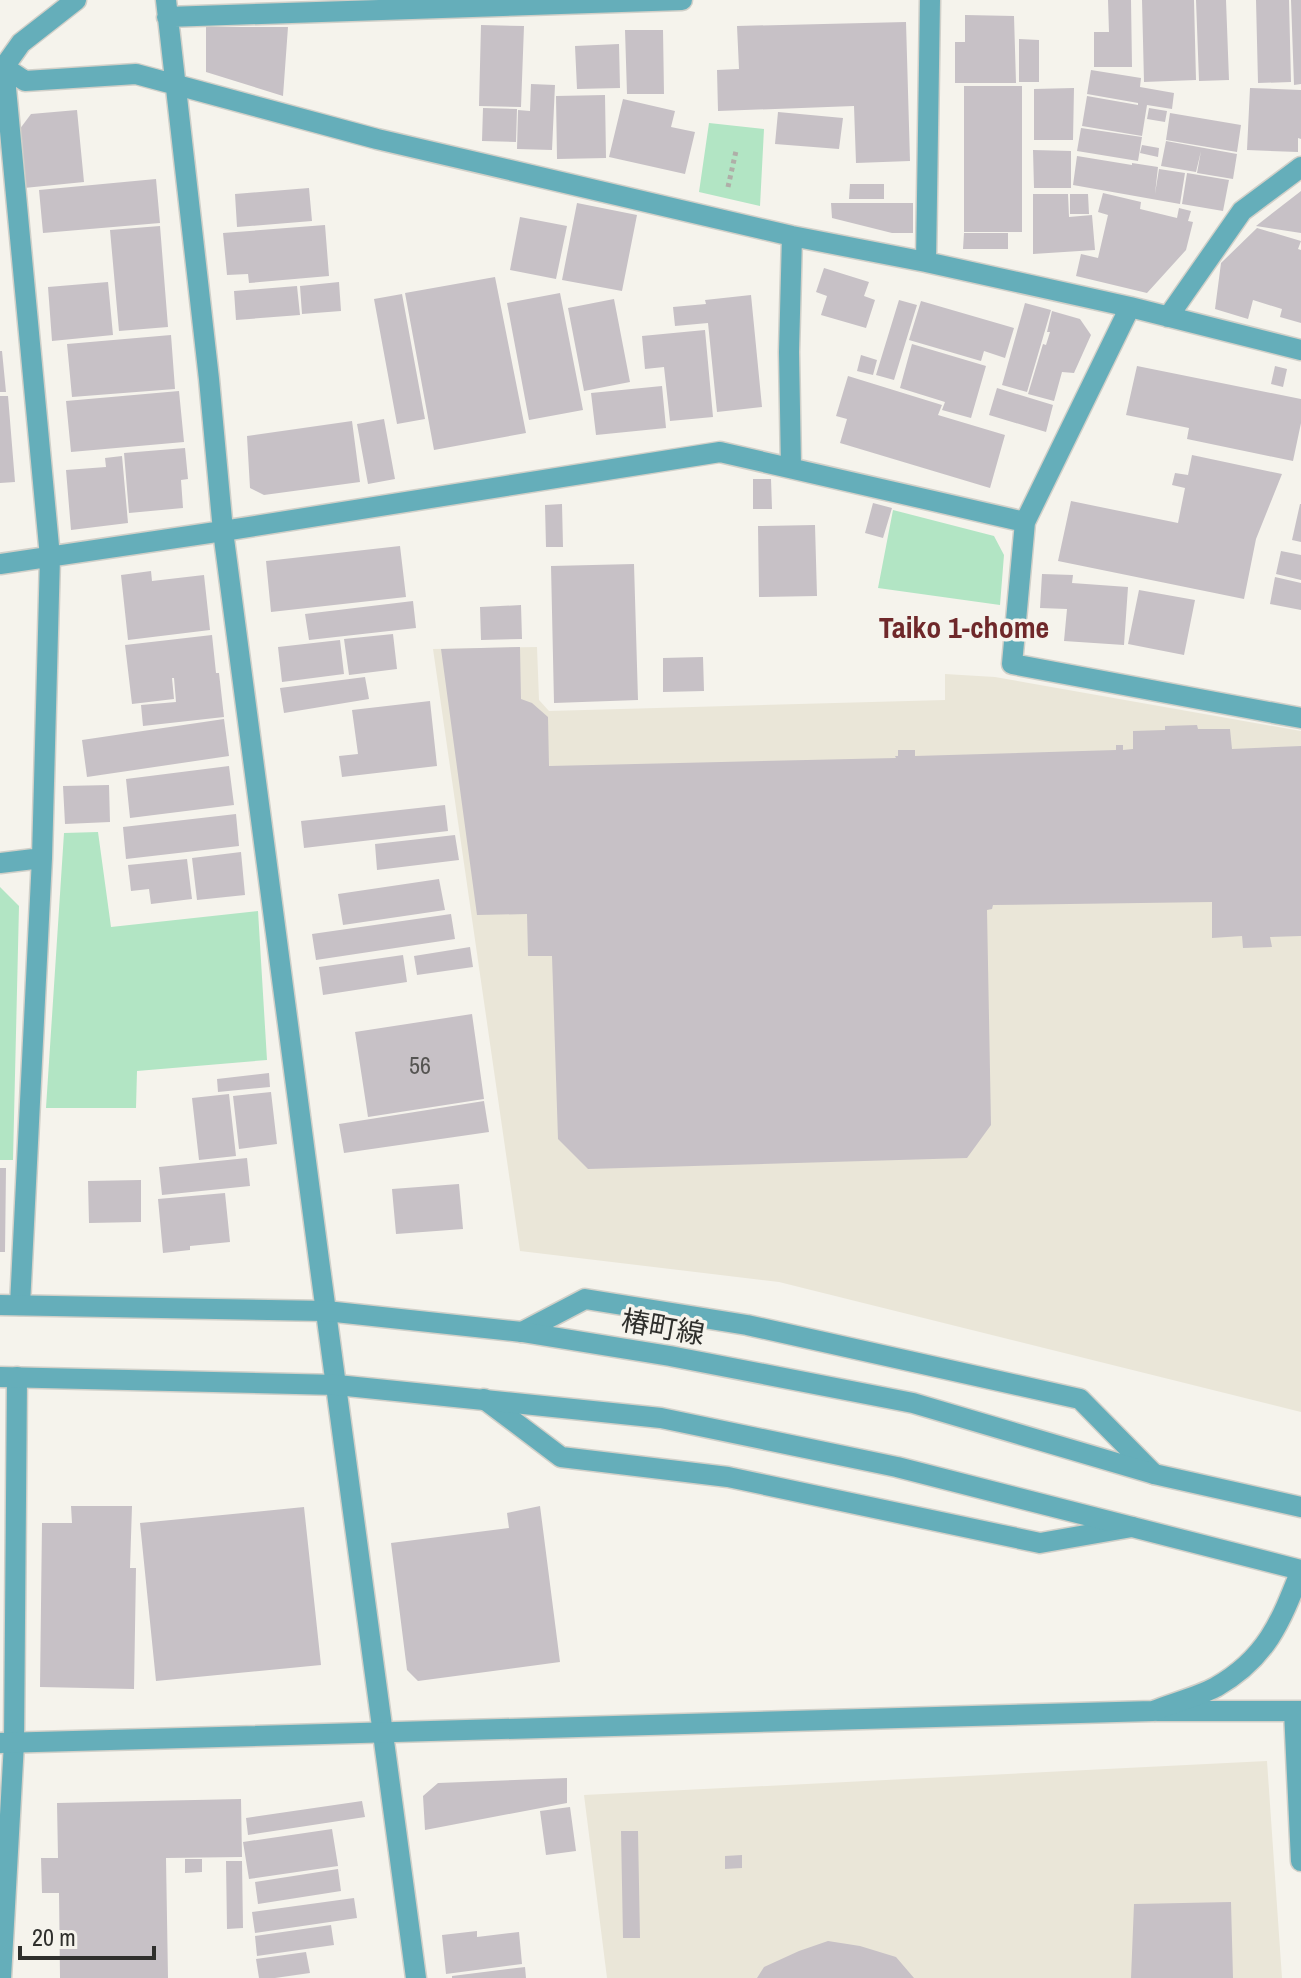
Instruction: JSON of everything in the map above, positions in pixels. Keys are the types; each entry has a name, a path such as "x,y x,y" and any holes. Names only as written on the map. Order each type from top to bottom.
{"street":[{"path":"10,1305 42,858 50,557 2,68 21,43 76,0"},
{"path":"416,1978 223,531 167,9 682,0"},
{"path":"926,262 930,0"},
{"path":"2,68 25,81 136,74 377,139 792,236 1130,307 1301,350"},
{"path":"1168,317 1242,211 1301,167"},
{"path":"791,467 789,352 792,236"},
{"path":"1130,307 1025,522 1012,664 1301,718"},
{"path":"0,564 720,452 1025,522"},
{"path":"0,863 42,858"},
{"path":"522,1332 585,1299 747,1325 1080,1399 1154,1474"},
{"name":"椿町線","path":"10,1305 326,1311 522,1332 670,1356 913,1403 1154,1474 1301,1507"},
{"path":"1,1978 7,1743 8,1377 337,1385 661,1418 897,1467 1301,1570 1279,1625 1250,1664 1215,1688 1153,1711"},
{"path":"484,1399 561,1457 728,1477 1040,1543 1132,1527"},
{"path":"7,1743 1153,1711 1297,1711 1301,1861"}],"shaded area":[{"path":"537,647 539,700 549,711 945,700 945,674 995,677 1301,731 1301,1412 779,1282 520,1251 433,649"},
{"path":"1267,1761 1282,1978 607,1978 584,1795"}],"green space":[{"path":"709,123 764,129 760,206 699,192"},
{"path":"893,510 994,536 1004,555 1000,605 878,588"},
{"path":"98,832 111,927 258,911 267,1060 137,1071 136,1108 46,1108 64,833"},
{"path":"0,887 19,906 13,1160 0,1160"}],"building":[{"path":"1108,0 1131,0 1132,67 1094,67 1094,32 1109,32"},
{"path":"1142,0 1194,0 1196,80 1144,82"},
{"path":"1196,0 1226,0 1229,80 1199,81"},
{"path":"1256,0 1289,0 1291,82 1258,83"},
{"path":"1291,0 1301,0 1301,84 1294,85"},
{"path":"965,15 1014,16 1016,83 955,83 955,42 965,42"},
{"path":"906,22 910,161 856,163 854,106 718,111 717,70 739,69 737,26"},
{"path":"481,25 524,26 521,107 479,106"},
{"path":"206,27 288,27 283,96 206,72"},
{"path":"625,30 663,30 664,94 627,94"},
{"path":"1019,39 1039,40 1039,82 1019,82"},
{"path":"619,44 620,88 577,89 575,46"},
{"path":"1091,70 1141,78 1140,87 1174,93 1172,109 1147,105 1142,136 1082,126 1087,96 1138,105 1087,94"},
{"path":"531,84 555,85 552,150 517,149 518,110 530,111"},
{"path":"964,86 1022,86 1022,232 964,232"},
{"path":"1074,88 1073,140 1034,140 1034,89"},
{"path":"1250,88 1301,90 1298,152 1247,150"},
{"path":"605,95 606,158 557,159 556,96"},
{"path":"623,99 675,111 671,127 695,132 685,174 609,157"},
{"path":"483,108 517,109 516,142 482,141"},
{"path":"1149,108 1167,111 1165,122 1147,119"},
{"path":"77,110 84,182 24,188 19,130 31,114"},
{"path":"778,112 843,118 839,149 775,144"},
{"path":"1170,113 1241,125 1237,152 1166,140"},
{"path":"1081,128 1142,137 1138,161 1077,151"},
{"path":"1166,141 1237,154 1233,179 1197,173 1201,151 1196,172 1161,166"},
{"path":"1142,145 1159,148 1158,157 1140,153"},
{"path":"1033,150 1071,151 1071,188 1034,188"},
{"path":"1077,156 1158,167 1155,194 1159,169 1185,173 1180,204 1073,185"},
{"path":"1187,173 1229,180 1223,211 1182,204"},
{"path":"156,179 160,223 43,233 39,190"},
{"path":"850,184 884,184 884,199 849,199"},
{"path":"309,188 312,221 237,227 235,194"},
{"path":"1301,191 1301,233 1256,226"},
{"path":"1103,193 1141,202 1140,209 1177,218 1179,208 1191,211 1188,221 1193,222 1186,250 1147,293 1076,276 1081,254 1098,258 1108,215 1098,212"},
{"path":"1033,194 1068,194 1069,217 1092,215 1095,250 1033,254"},
{"path":"1070,194 1088,194 1089,214 1070,214"},
{"path":"577,203 637,215 622,291 562,280"},
{"path":"831,203 913,203 913,233 892,233 832,218"},
{"path":"520,217 567,226 556,279 510,270"},
{"path":"325,225 329,276 249,283 248,274 227,275 223,233"},
{"path":"160,226 168,327 119,331 110,230"},
{"path":"1257,228 1301,241 1298,249 1301,250 1301,323 1280,317 1282,309 1253,300 1248,319 1215,309 1221,263"},
{"path":"964,233 1008,233 1008,249 963,249"},
{"path":"824,268 869,282 864,296 875,300 866,328 821,315 827,296 816,292"},
{"path":"495,277 526,433 434,450 405,293"},
{"path":"108,282 113,335 52,341 48,287"},
{"path":"339,282 341,311 302,314 300,286"},
{"path":"297,286 300,315 236,320 234,291"},
{"path":"560,293 583,410 529,420 507,303"},
{"path":"402,294 425,419 397,424 374,299"},
{"path":"751,295 762,407 717,412 708,323 675,326 673,307"},
{"path":"614,299 630,382 584,391 568,308"},
{"path":"899,300 917,305 894,380 876,375"},
{"path":"921,301 1014,328 1005,358 984,351 981,361 909,340"},
{"path":"1025,303 1051,310 1027,392 1002,385"},
{"path":"1052,311 1080,319 1091,335 1074,373 1062,372 1054,401 1028,394 1043,344 1046,345 1050,332 1047,332"},
{"path":"705,330 713,417 670,421 664,367 645,369 642,336"},
{"path":"171,335 175,389 72,397 67,344"},
{"path":"912,344 986,366 971,418 942,410 945,402 900,388"},
{"path":"2,351 6,392 0,392"},
{"path":"861,355 877,360 873,375 857,371"},
{"path":"1137,366 1301,399 1301,423 1293,461 1187,439 1189,428 1126,415"},
{"path":"1275,366 1287,369 1283,387 1271,384"},
{"path":"848,376 942,405 938,415 1005,435 990,488 840,443 847,419 836,416"},
{"path":"662,386 666,428 596,435 591,393"},
{"path":"997,388 1053,405 1046,432 989,415"},
{"path":"179,391 184,442 71,452 66,401"},
{"path":"0,396 8,396 15,482 0,483"},
{"path":"384,419 395,479 368,484 357,424"},
{"path":"352,421 360,482 264,495 250,488 247,436"},
{"path":"185,448 188,479 181,480 183,508 129,513 124,453"},
{"path":"1192,455 1282,474 1256,539 1244,599 1058,561 1071,501 1178,523 1185,488 1172,485 1175,473 1188,475"},
{"path":"122,456 128,523 71,530 66,470 106,467 105,458"},
{"path":"753,479 771,479 772,509 753,509"},
{"path":"873,503 892,508 883,538 865,533"},
{"path":"562,504 563,547 546,547 545,505"},
{"path":"1301,504 1301,542 1292,540"},
{"path":"815,525 817,596 759,597 758,526"},
{"path":"400,546 406,597 271,612 266,561"},
{"path":"1281,551 1301,555 1301,580 1276,574"},
{"path":"634,564 638,700 554,703 551,566"},
{"path":"151,571 152,581 204,575 210,630 128,640 121,575"},
{"path":"1042,574 1073,575 1072,583 1128,587 1124,645 1064,641 1067,609 1040,608"},
{"path":"1275,577 1301,583 1301,610 1270,604"},
{"path":"1139,590 1195,600 1184,655 1128,644"},
{"path":"413,601 416,628 309,640 305,614"},
{"path":"521,605 522,639 481,640 480,607"},
{"path":"393,634 397,669 349,675 344,639"},
{"path":"212,635 224,717 143,726 141,705 176,702 174,678 174,699 132,704 125,645"},
{"path":"340,640 344,674 282,682 278,647"},
{"path":"520,647 521,699 532,703 548,717 549,766 896,758 898,750 915,750 915,756 1116,750 1116,745 1123,745 1123,750 1133,749 1133,731 1197,725 1198,729 1230,729 1232,749 1301,746 1301,936 1270,937 1272,947 1243,948 1242,936 1212,938 1212,902 993,905 992,909 987,910 991,1125 967,1158 588,1169 558,1139 552,956 528,956 527,914 477,915 441,649"},
{"path":"703,657 704,691 663,692 663,658"},
{"path":"365,677 369,699 284,713 280,688"},
{"path":"430,701 437,766 342,777 339,756 358,754 352,710"},
{"path":"224,719 229,756 87,777 82,740"},
{"path":"229,766 234,805 130,818 126,779"},
{"path":"109,785 110,822 65,824 63,786"},
{"path":"445,805 448,831 304,848 301,821"},
{"path":"236,814 239,846 126,859 123,827"},
{"path":"455,835 459,860 377,870 375,844"},
{"path":"241,852 245,895 197,900 192,858"},
{"path":"187,859 192,899 151,904 149,889 131,891 128,865"},
{"path":"439,879 445,910 343,925 338,894"},
{"path":"451,914 455,939 316,960 312,934"},
{"path":"470,947 473,967 417,975 414,956"},
{"path":"403,955 407,982 323,995 319,967"},
{"path":"472,1014 484,1099 368,1117 355,1032"},
{"path":"269,1073 270,1087 218,1092 217,1079"},
{"path":"271,1092 277,1144 239,1149 233,1096"},
{"path":"229,1094 236,1156 199,1160 192,1098"},
{"path":"484,1101 489,1132 344,1153 339,1124"},
{"path":"247,1158 250,1186 162,1195 159,1167"},
{"path":"0,1168 6,1168 5,1252 0,1252"},
{"path":"141,1180 141,1222 89,1223 88,1181"},
{"path":"459,1184 463,1229 396,1234 392,1189"},
{"path":"225,1193 230,1242 190,1246 190,1250 163,1253 158,1199"},
{"path":"71,1506 132,1506 130,1568 136,1568 134,1689 40,1687 42,1523 72,1523"},
{"path":"540,1506 560,1662 418,1681 407,1670 391,1543 509,1528 507,1513"},
{"path":"304,1507 321,1665 156,1681 140,1523"},
{"path":"567,1778 567,1803 425,1830 423,1796 438,1783"},
{"path":"241,1799 242,1857 166,1858 168,1978 60,1978 59,1893 42,1893 41,1858 58,1858 57,1803"},
{"path":"362,1801 365,1817 248,1835 246,1818"},
{"path":"570,1807 576,1851 546,1855 540,1811"},
{"path":"332,1829 338,1866 249,1879 243,1842"},
{"path":"621,1831 638,1831 640,1938 623,1938"},
{"path":"742,1855 742,1868 725,1869 725,1856"},
{"path":"185,1859 202,1859 202,1872 185,1873"},
{"path":"226,1861 242,1861 243,1928 227,1929"},
{"path":"338,1869 341,1891 258,1904 255,1882"},
{"path":"354,1898 357,1918 255,1933 252,1912"},
{"path":"1231,1902 1233,1978 1131,1978 1134,1904"},
{"path":"331,1925 334,1945 257,1956 255,1936"},
{"path":"477,1931 477,1937 519,1932 522,1964 446,1974 442,1935"},
{"path":"828,1941 860,1946 896,1957 914,1978 757,1978 764,1967"},
{"path":"306,1952 310,1973 259,1978 256,1959"},
{"path":"525,1967 526,1978 452,1978 452,1976"}],"district":[{"name":"Taiko 1-chome","path":"964,628"}]}
